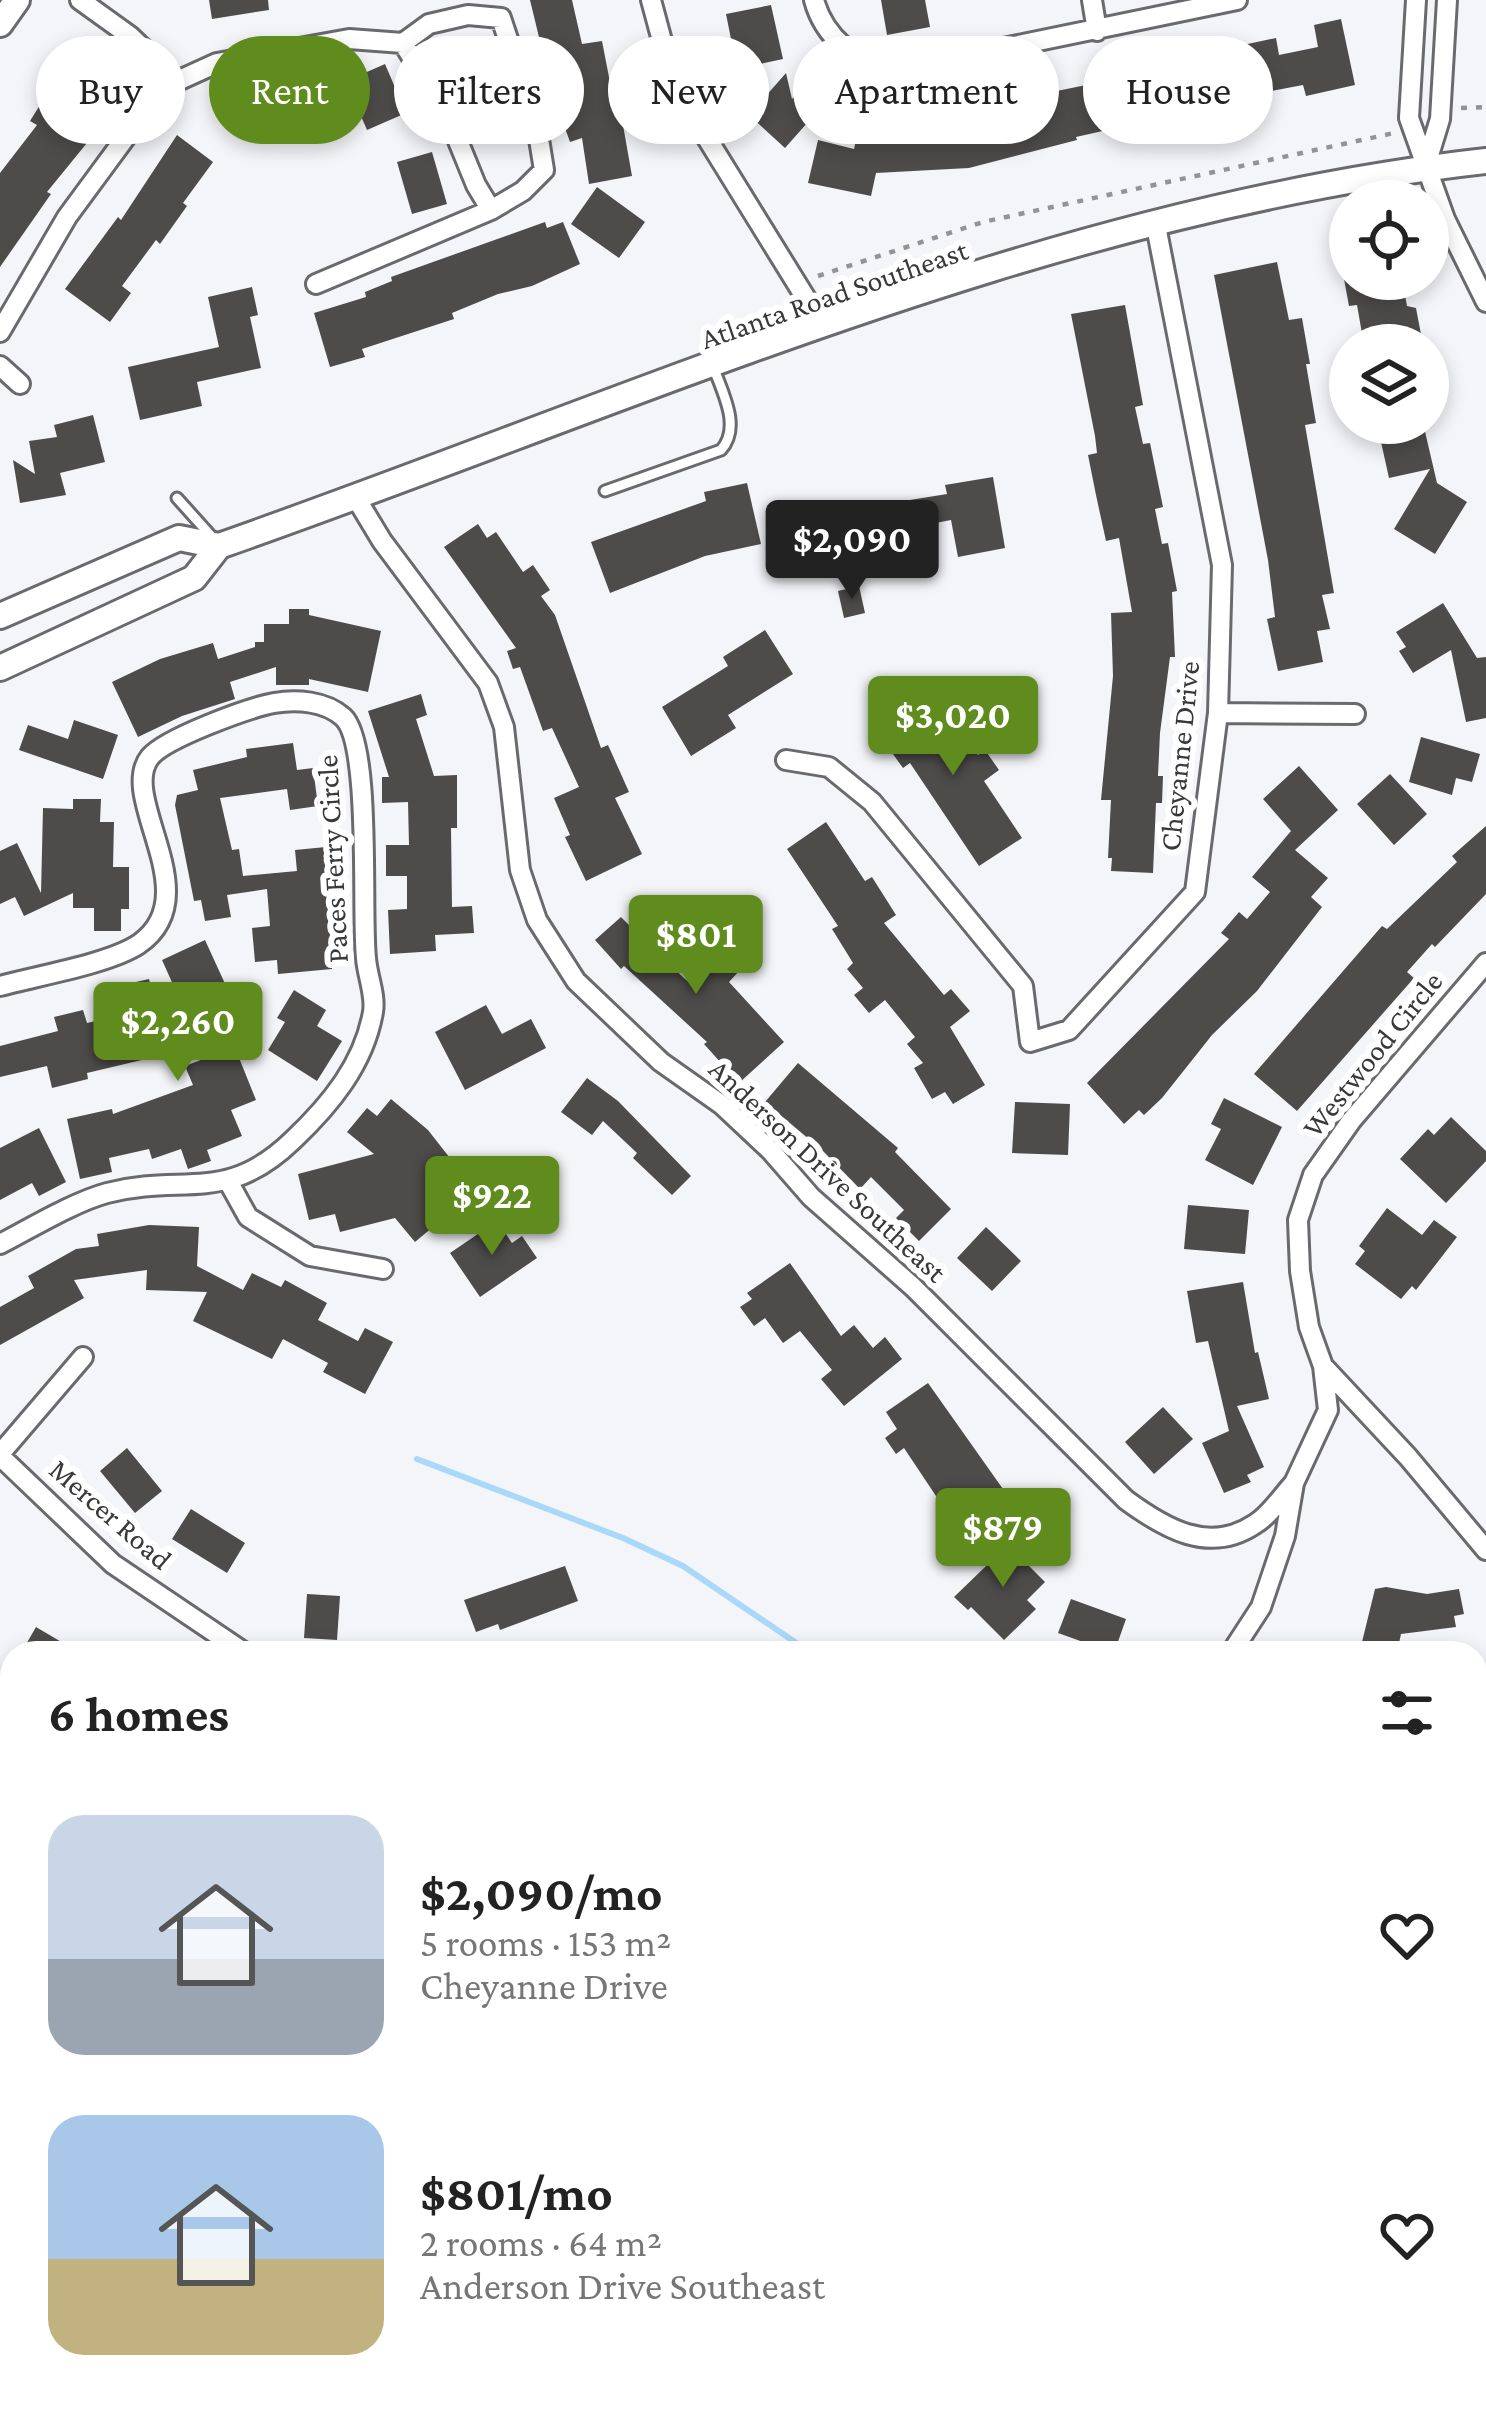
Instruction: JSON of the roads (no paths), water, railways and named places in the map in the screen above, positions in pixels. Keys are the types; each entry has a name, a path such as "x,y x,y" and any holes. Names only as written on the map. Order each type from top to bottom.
{"main road":[{"path":"0,23 17,0"},
{"name":"Atlanta Road Southeast","path":"0,616 179,538 219,546 953,283 1292,192 1486,161"},
{"name":"Atlanta Road Southeast","path":"0,668 194,578 219,546"}],"street":[{"path":"80,0 130,36"},
{"path":"651,0 665,52 692,114 824,326"},
{"path":"814,0 821,22 851,54 892,71 1237,0"},
{"path":"1092,0 1097,31"},
{"path":"1416,0 1409,118 1445,219 1486,302"},
{"path":"1425,168 1439,119 1448,0"},
{"path":"413,36 429,24 468,15 501,18 507,36"},
{"path":"185,78 217,64 349,39 394,42"},
{"path":"0,332 67,217 121,144"},
{"path":"459,144 491,210"},
{"path":"316,284 491,210 523,191 544,170 540,144"},
{"name":"Cheyanne Drive","path":"786,760 829,767 872,802 1022,986 1030,1042 1069,1030 1195,892 1218,712 1222,565 1156,226"},
{"path":"0,366 20,384"},
{"name":"Anderson Drive Southeast","path":"356,498 382,541 488,683 505,728 520,870 537,920 576,981 661,1062 722,1105 1126,1500 1161,1526 1193,1538 1223,1537 1256,1524 1294,1483"},
{"name":"Paces Ferry Circle","path":"0,986 138,944 159,923 166,897 143,772 151,755 198,729 277,702 302,700 345,718 356,739 365,956 374,1008 359,1054 335,1098 257,1170 228,1181 106,1193 0,1244"},
{"path":"1218,712 1355,714"},
{"name":"Westwood Circle","path":"1322,1366 1309,1327 1299,1254 1298,1220 1312,1175 1486,963"},
{"path":"228,1181 248,1217 310,1256 383,1269"},
{"path":"0,1455 83,1358"},
{"path":"1322,1366 1337,1377 1486,1550"},
{"name":"Anderson Drive Southeast","path":"1239,1641 1261,1607 1285,1536 1294,1483 1328,1410 1322,1366"},
{"name":"Mercer Road","path":"0,1455 113,1564 227,1641"}],"lane":[{"path":"605,491 721,450 728,443 732,432 729,414 713,366"},
{"path":"177,498 219,546"}],"waterway":[{"path":"417,1459 683,1566 793,1641"}]}
